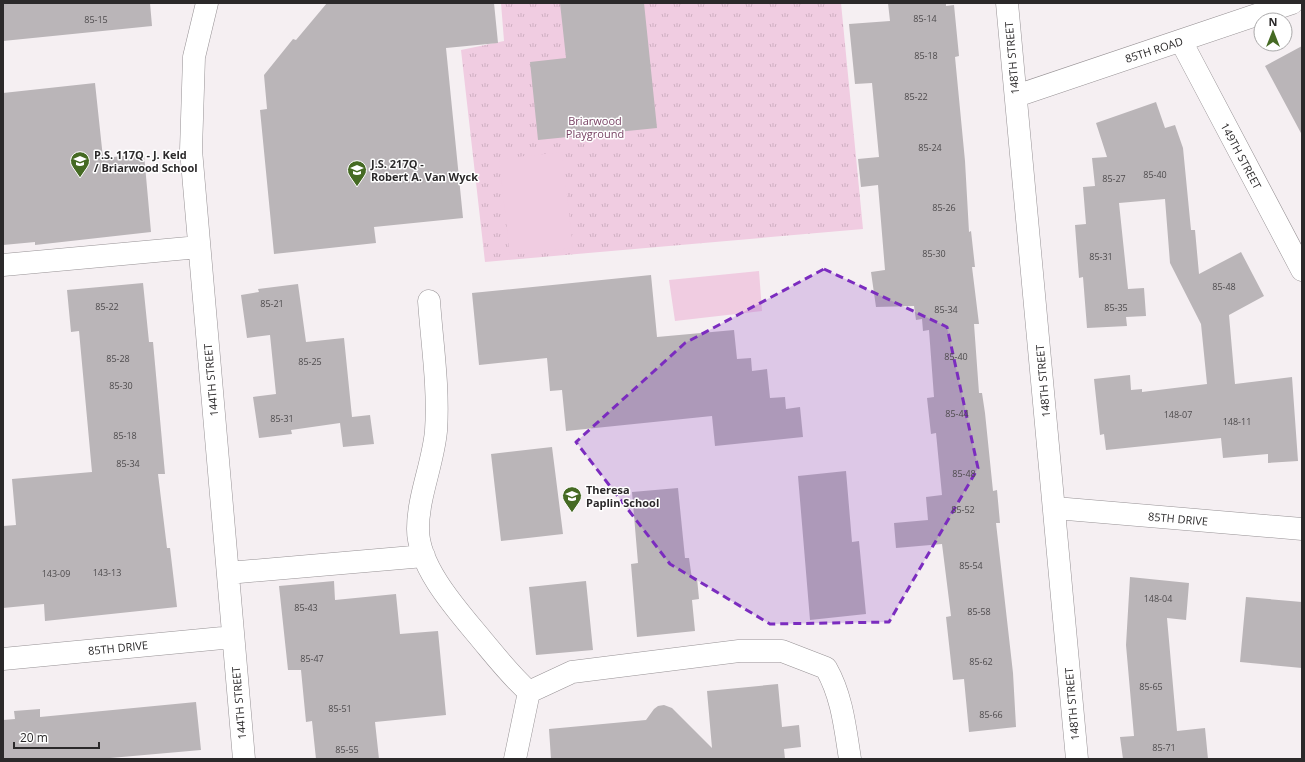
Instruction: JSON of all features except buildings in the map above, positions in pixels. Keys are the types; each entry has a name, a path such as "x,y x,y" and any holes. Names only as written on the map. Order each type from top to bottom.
{"street":[{"name":"144TH STREET","path":"207,3 194,57 191,101 191,150 244,759"},
{"name":"148TH STREET","path":"1007,3 1055,508 1077,759"},
{"name":"85TH ROAD","path":"1016,96 1292,3"},
{"name":"149TH STREET","path":"1181,41 1302,270"},
{"path":"3,265 199,247"},
{"path":"429,301 434,368 436,432 420,504 418,531 424,556 450,603 516,680 529,692"},
{"name":"85TH DRIVE","path":"1055,508 1302,529"},
{"path":"228,573 424,556"},
{"name":"85TH DRIVE","path":"3,660 233,636"},
{"path":"529,692 572,672 739,651 782,651 826,668 835,683 844,718 850,759"},
{"path":"515,759 529,692"}],"highlighted area":[{"path":"824,269 947,327 978,468 889,622 770,624 670,564 576,442 685,343"}],"green space":[{"name":"Briarwood Playground","path":"501,3 841,3 863,229 485,262 461,50 504,41"},
{"path":"562,152 573,248 510,255 499,159"},
{"path":"759,271 762,311 675,321 669,280"}],"place":[{"name":"P.S. 117Q - J. Keld / Briarwood School","path":"80,178"},
{"name":"J.S. 217Q - Robert A. Van Wyck","path":"357,187"},
{"name":"Theresa Paplin School","path":"572,513"}]}
